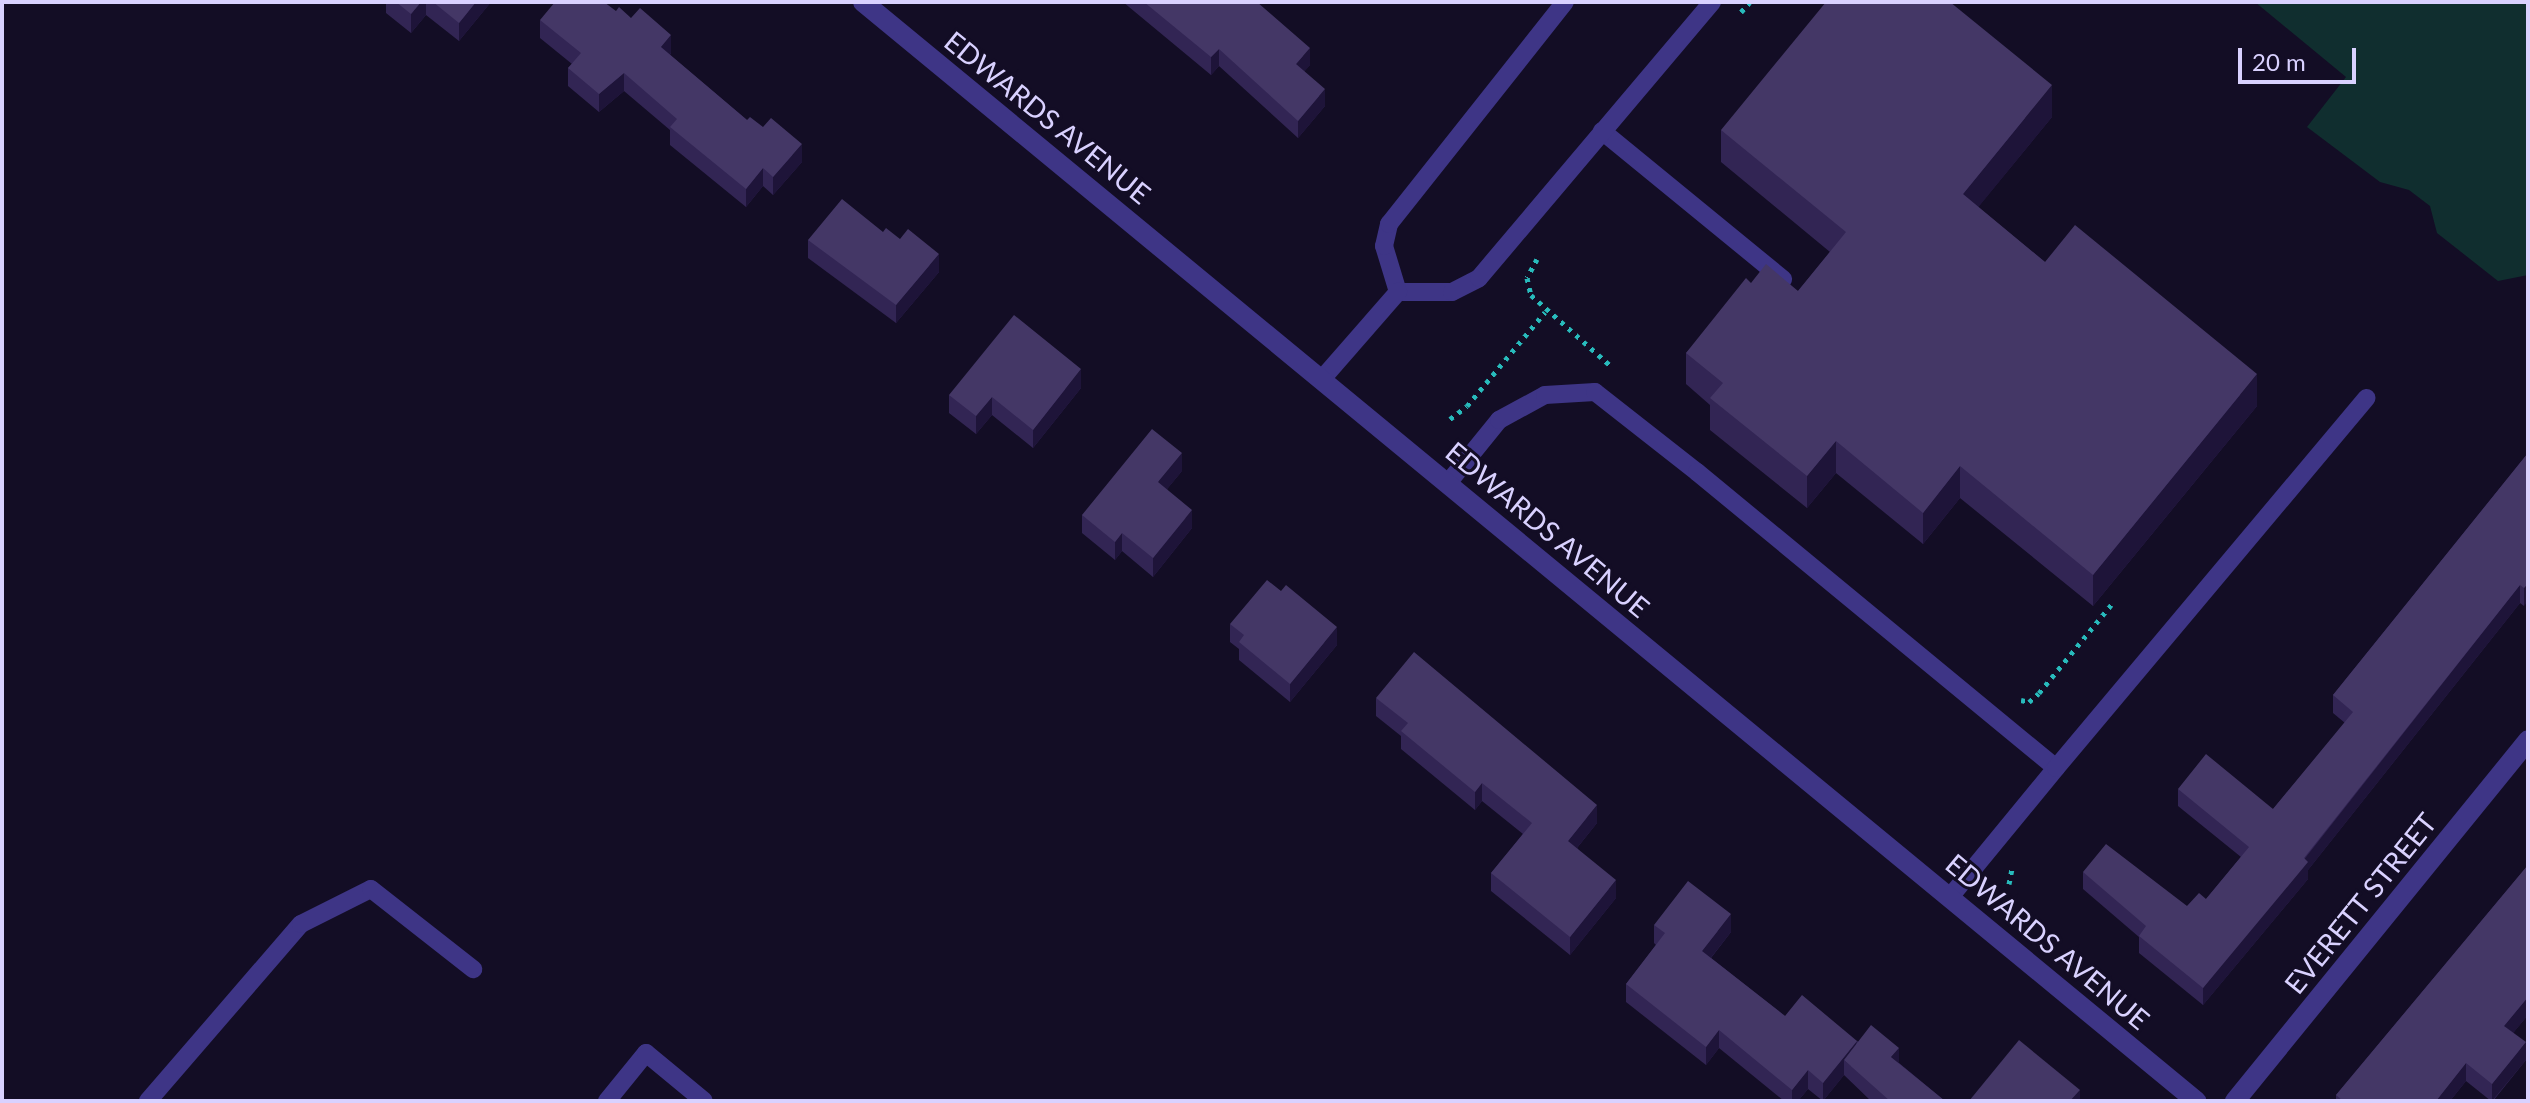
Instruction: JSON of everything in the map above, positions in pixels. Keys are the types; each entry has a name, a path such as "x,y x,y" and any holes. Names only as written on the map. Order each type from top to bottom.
{"street":[{"name":"EDWARDS AVENUE","path":"863,2 2196,1101"},
{"name":"EVERETT STREET","path":"2235,1101 2528,740"}],"lane":[{"path":"1398,292 1384,246 1389,224 1565,2"},
{"path":"1322,379 1398,292 1452,292 1479,278 1712,2"},
{"path":"1602,131 1799,293"},
{"path":"1448,483 1499,420 1545,395 1595,392 2056,768"},
{"path":"1950,897 2366,398"},
{"path":"148,1101 301,924 371,889 473,969"},
{"path":"607,1101 646,1053 704,1101"}],"path":[{"path":"1547,246 1527,278 1531,295 1545,312 1618,372"},
{"path":"1450,419 1467,406 1545,312"},
{"path":"2018,699 2029,702 2039,693 2111,605"}],"green space":[{"path":"2255,2 2528,2 2528,275 2498,281 2437,233 2430,206 2409,190 2380,182 2307,127 2346,77"}],"building":[{"path":"396,2 421,2 411,14"},
{"path":"433,2 476,2 459,23"},
{"path":"555,2 604,2 616,11 619,7 631,18 640,8 671,35 661,47 747,120 750,117 763,127 771,118 802,144 773,177 763,168 746,189 670,127 677,119 624,73 599,94 568,68 581,53 540,20"},
{"path":"1144,2 1257,2 1310,48 1296,64 1325,89 1298,121 1219,49 1211,57"},
{"path":"1826,2 1950,2 2052,85 1963,194 2045,262 2075,225 2257,374 2093,575 1960,466 1923,513 1836,441 1807,476 1710,398 1723,383 1686,353 1746,278 1751,283 1766,264 1798,291 1846,232 1721,130"},
{"path":"842,199 883,232 886,228 900,239 908,229 939,254 896,305 808,240"},
{"path":"1014,315 1081,369 1033,430 992,397 976,416 949,395"},
{"path":"1152,429 1182,453 1158,482 1192,510 1153,558 1122,533 1115,542 1082,515"},
{"path":"2528,453 2528,584 2524,588 2520,585 2304,858 2308,862 2203,988 2139,936 2146,926 2083,872 2106,844 2187,906 2199,893 2206,899 2249,847 2178,789 2206,754 2273,809 2353,712 2333,695"},
{"path":"1267,580 1281,591 1286,585 1337,627 1290,684 1239,642 1244,635 1230,624"},
{"path":"1414,652 1597,805 1568,841 1616,880 1570,937 1491,873 1532,823 1482,783 1475,792 1401,731 1408,723 1376,698"},
{"path":"2528,865 2528,997 2504,1026 2526,1042 2492,1084 2466,1063 2436,1101 2343,1101 2336,1095"},
{"path":"1688,881 1731,914 1702,951 1785,1016 1802,995 1857,1041 1823,1083 1808,1070 1792,1090 1719,1030 1706,1047 1626,984 1665,933 1654,925"},
{"path":"1871,1025 1899,1048 1891,1057 1945,1101 1890,1101 1844,1060"},
{"path":"2019,1040 2080,1090 2070,1101 1969,1101"}]}
